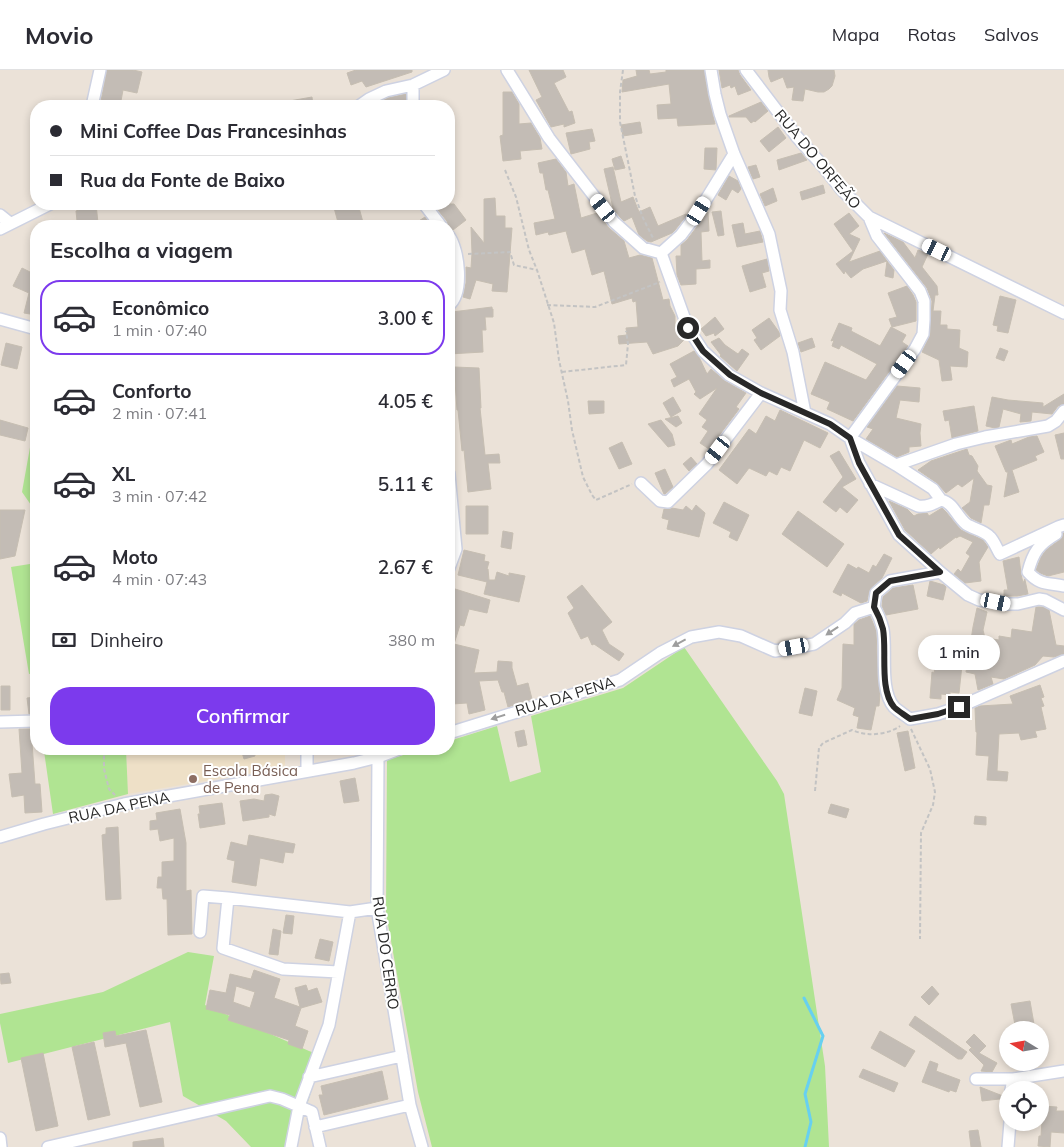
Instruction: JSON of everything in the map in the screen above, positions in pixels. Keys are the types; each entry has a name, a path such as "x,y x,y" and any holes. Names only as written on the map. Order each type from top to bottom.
{"street":[{"path":"93,100 100,70"},
{"path":"368,100 386,91 413,86 444,70"},
{"path":"507,70 549,138 614,222 643,248 661,253"},
{"path":"711,70 720,114 734,154 769,234 781,291 780,310 793,352 805,413"},
{"name":"RUA DO ORFEÃO","path":"746,70 841,189 869,217 1064,313"},
{"path":"413,86 413,100"},
{"path":"661,253 681,235 695,217 734,154"},
{"path":"0,230 37,210"},
{"path":"429,210 436,220"},
{"path":"0,215 10,223"},
{"path":"850,438 915,349 923,334 924,301 920,291 877,236 869,217"},
{"path":"455,250 458,258 459,284 455,295"},
{"path":"661,253 688,328 703,351 730,375 761,393 830,424 933,489 941,500 952,505 966,524 990,537 1000,554 1058,527 1064,527"},
{"path":"0,320 30,328"},
{"path":"641,482 660,501 668,502 707,464 761,393"},
{"path":"896,465 956,444 1048,426 1056,421 1064,411"},
{"path":"850,438 859,463 899,535 968,595 973,598 1008,604 1018,604 1039,599 1045,600 1064,610"},
{"path":"870,484 918,506 925,507 941,500"},
{"path":"1064,527 1035,550 1030,560 1028,572 1039,582 1064,586"},
{"path":"455,538 455,552"},
{"path":"940,572 890,581 876,593 874,607 883,629 888,695 894,707 908,720 938,714 959,707 1064,661"},
{"name":"RUA DA PENA","path":"455,730 620,680 660,653 690,637 719,632 741,636 775,651 814,644 845,623 855,613 874,607"},
{"path":"0,722 30,721"},
{"path":"307,755 307,771"},
{"name":"RUA DA PENA","path":"0,838 44,824 124,804 354,763 375,755"},
{"name":"RUA DO CERRO","path":"380,755 377,908 410,1105 422,1147"},
{"path":"200,932 203,896 350,912 377,908"},
{"path":"228,898 223,948 283,969 338,972"},
{"path":"291,1147 298,1106 329,1025 350,912"},
{"path":"309,1077 402,1056"},
{"path":"1027,1081 1064,1071"},
{"path":"976,1079 999,1083"},
{"path":"48,1147 270,1096 312,1112 320,1147"},
{"path":"315,1127 410,1105"},
{"path":"1008,1147 1009,1131"},
{"path":"0,1138 1,1147"}],"path":[{"path":"623,70 620,92 620,122 631,178 643,218 661,253"},
{"path":"505,170 516,197 529,250 554,323 572,430 583,477 596,500 641,482"},
{"path":"458,258 461,258 463,254 510,252 514,265 537,270"},
{"path":"547,305 595,307 669,279"},
{"path":"562,372 626,365 628,344 626,331"},
{"path":"815,791 819,748 823,743 852,730 868,734 881,734 897,729 908,720 930,769 935,792 933,805 921,833 920,939"},
{"path":"104,755 104,769 109,789 124,804"}],"shaded area":[{"name":"Escola Básica de Pena","path":"126,755 285,755 285,765 282,768 128,794"}],"green space":[{"path":"30,447 30,504 22,492"},
{"path":"30,564 30,674 29,674 11,567"},
{"path":"684,647 777,781 784,794 825,1066 829,1147 432,1147 418,1092 386,913 387,760 403,755 455,755 455,739 497,726 510,782 541,772 531,716 623,688"},
{"path":"45,755 126,755 128,794 53,814"},
{"path":"188,952 214,956 205,1005 323,1056 300,1126 297,1147 251,1147 226,1121 183,1096 170,1022 8,1063 0,1014 103,992"}],"building":[{"path":"107,70 142,72 137,93 123,90 121,100 101,100"},
{"path":"356,70 412,70 412,72 366,87 362,81 351,85 347,73"},
{"path":"529,70 563,70 566,77 554,83 569,112 572,111 575,123 564,127 564,124 551,127 536,100 542,97"},
{"path":"636,70 649,70 650,74 666,72 666,70 704,70 715,124 678,126 677,118 658,119 657,105 671,104 669,84 622,92 623,80 637,76"},
{"path":"719,70 738,70 751,90 738,95 735,86 731,88 730,85 722,88"},
{"path":"768,70 834,70 835,76 832,86 824,92 805,89 803,101 792,100 794,87 787,88 783,77 771,82"},
{"path":"503,92 512,92 519,104 519,124 531,123 540,138 542,149 520,151 521,159 503,161 500,136 503,135"},
{"path":"406,94 406,100 384,100"},
{"path":"312,97 312,100 295,100"},
{"path":"761,102 768,111 755,122 751,123 746,117 729,117 729,116"},
{"path":"640,122 642,133 623,136 621,125"},
{"path":"778,127 786,138 769,152 760,141"},
{"path":"592,129 595,141 589,142 590,149 571,154 566,133"},
{"path":"705,148 717,148 716,170 704,169"},
{"path":"801,153 807,160 779,170 777,160"},
{"path":"621,156 625,168 615,170 612,159"},
{"path":"556,159 566,172 568,186 574,184 581,218 597,213 609,228 624,241 629,258 640,255 652,258 663,300 669,299 675,316 675,325 685,339 678,346 653,354 647,342 619,344 618,336 627,335 626,328 638,327 636,301 633,302 632,298 612,304 604,271 592,275 585,249 572,253 566,231 549,235 548,232 536,235 534,223 555,219 543,173 540,173 538,163"},
{"path":"756,165 760,177 753,179 748,167"},
{"path":"613,167 621,202 633,197 639,212 650,207 658,226 687,215 672,233 651,242 647,241 639,235 632,217 624,221 620,217 613,208 604,169"},
{"path":"729,176 738,181 741,189 738,193 732,189 726,200 718,195"},
{"path":"823,185 825,193 802,200 800,192"},
{"path":"773,188 777,201 765,206 760,194"},
{"path":"495,198 496,216 505,216 505,228 512,228 507,292 492,291 493,284 476,280 470,299 463,297 466,283 466,267 471,268 471,227 484,243 484,199"},
{"path":"455,205 466,220 455,228 455,220 446,220 438,210 455,210"},
{"path":"97,210 98,220 77,220 76,211"},
{"path":"335,210 360,210 362,220 337,220"},
{"path":"721,211 724,235 718,236 712,212"},
{"path":"708,212 709,231 701,232 702,261 710,260 710,268 696,269 696,284 681,285 677,275 676,256 681,256 681,245"},
{"path":"849,213 859,226 849,234 860,239 849,262 880,251 887,261 863,269 851,278 845,271 844,274 836,264 853,251 834,224"},
{"path":"743,223 745,234 760,231 763,242 737,247 732,225"},
{"path":"884,233 903,242 915,258 918,250 928,254 922,267 937,286 938,295 935,295 933,311 941,311 940,325 947,325 947,329 960,330 959,348 968,352 967,367 950,366 952,380 942,381 939,360 922,352 930,335 932,301 927,288"},
{"path":"767,259 769,271 762,273 766,287 750,292 742,266"},
{"path":"887,261 894,270 893,278 885,276"},
{"path":"22,268 30,272 30,314 24,313 29,293 13,286"},
{"path":"907,286 916,302 916,321 892,327 889,319 897,317 888,293"},
{"path":"1000,296 1016,300 1008,333 997,331 998,326 993,325"},
{"path":"492,307 493,317 485,317 486,330 482,330 483,352 455,354 455,312"},
{"path":"715,317 724,329 715,336 714,333 706,336 701,329"},
{"path":"769,318 780,336 761,350 754,340 757,338 752,330"},
{"path":"839,323 852,328 851,331 880,346 891,327 906,335 902,342 908,346 853,421 827,409 830,402 811,394 825,362 866,380 877,364 841,345 839,349 832,346 834,340 831,341"},
{"path":"719,338 738,354 742,349 749,354 737,371 720,356 711,342"},
{"path":"812,338 815,347 801,352 798,343"},
{"path":"6,343 22,347 17,369 1,365"},
{"path":"1000,348 1008,351 1004,361 996,358"},
{"path":"694,351 707,374 711,369 725,381 746,393 736,407 739,409 709,449 700,443 708,431 702,427 707,420 699,414 717,388 700,399 694,394 696,392 689,379 674,387 671,380 677,377 670,364"},
{"path":"455,367 479,368 480,408 485,455 499,454 500,463 488,463 491,489 468,492 464,450 462,451 457,410"},
{"path":"897,386 920,388 919,402 900,400 896,418 921,424 921,446 909,447 909,452 897,457 866,439 873,429 867,427"},
{"path":"1064,394 1064,404 1058,406 1052,414 1032,412 1031,421 1020,422 1021,414 1003,409 999,427 986,426 992,397 1043,403 1043,407"},
{"path":"673,397 681,411 671,417 663,403"},
{"path":"588,401 604,401 604,413 589,414"},
{"path":"974,406 978,431 952,438 949,420 945,421 943,411"},
{"path":"780,410 828,433 820,448 804,440 790,471 781,467 777,475 769,471 766,476 749,468 737,484 719,470 749,429 756,434 766,416 775,421"},
{"path":"678,416 682,423 676,427 665,419"},
{"path":"0,420 28,428 25,441 0,435"},
{"path":"661,420 672,434 675,445 668,447 648,424"},
{"path":"1064,433 1064,459 1061,459 1055,435"},
{"path":"1037,436 1044,452 1035,456 1037,460 1012,470 1019,492 1004,497 1008,472 1006,472 995,446 1011,440 1012,444"},
{"path":"622,442 632,464 619,469 609,448"},
{"path":"967,449 969,455 972,456 978,466 977,471 987,485 992,486 989,505 984,505 981,523 971,518 962,508 970,502 974,478 962,487 958,484 946,493 937,483 918,470 931,461"},
{"path":"839,451 856,479 842,487 858,500 847,513 840,507 836,512 823,502 843,477 830,456"},
{"path":"691,457 697,464 689,471 683,464"},
{"path":"665,469 673,487 664,494 655,473"},
{"path":"889,501 907,509 914,516 927,513 929,516 942,508 961,530 983,540 988,547 979,562 981,581 965,583 954,574 958,569 961,572 970,556 966,553 973,542 960,536 956,537 931,554 905,530"},
{"path":"724,502 749,515 737,541 729,537 731,532 713,523"},
{"path":"696,505 705,513 699,537 667,529 669,520 662,518 664,509 683,510 686,506 692,511"},
{"path":"466,506 488,506 488,534 466,534"},
{"path":"0,510 25,510 15,556 0,559"},
{"path":"798,511 844,544 827,567 782,534"},
{"path":"503,531 513,533 511,549 501,547"},
{"path":"1063,533 1064,572 1048,576 1040,573 1036,570 1041,557 1046,550 1062,538"},
{"path":"464,550 485,555 484,561 489,562 487,569 489,580 495,580 497,572 509,576 509,573 525,576 519,602 484,594 487,582 458,575"},
{"path":"884,554 892,558 882,578 871,588 867,601 861,603 842,593 841,596 833,592 848,564 869,573 873,565 876,567"},
{"path":"1019,557 1023,583 1025,579 1028,594 1004,596 1004,590 1008,590 1003,561"},
{"path":"930,581 946,587 943,600 927,596"},
{"path":"582,585 612,622 602,630 609,644 624,654 619,661 594,644 592,645 588,636 581,639 568,613 574,608 567,597"},
{"path":"913,585 918,609 886,615 882,606 883,597 893,588"},
{"path":"455,589 490,600 487,613 469,609 464,626 460,625 455,641"},
{"path":"1036,607 1043,607 1049,610 1056,645 1064,646 1064,654 1054,657 1043,656 1035,665 1004,679 991,677 993,684 978,690 975,674 966,672 977,608 987,612 983,630 985,638 999,640 999,636 1011,638 1012,629 1032,632"},
{"path":"870,616 876,630 880,693 879,706 876,706 871,730 857,728 859,717 853,715 855,708 837,700 842,688 843,644 854,645 854,624"},
{"path":"455,644 479,650 474,673 497,672 498,661 512,662 517,686 528,683 532,699 508,707 498,680 479,681 485,710 469,714 467,703 455,704"},
{"path":"951,664 962,665 959,693 941,694 941,699 930,698 932,672 934,673 935,666 950,668"},
{"path":"1040,685 1044,697 1041,698 1044,706 1041,707 1046,729 1035,731 1037,737 1021,740 1019,733 999,734 997,771 1008,772 1007,781 987,780 989,756 976,755 975,708 1013,704 1010,696"},
{"path":"1,686 10,686 10,710 1,710"},
{"path":"805,688 817,691 812,716 799,713"},
{"path":"27,698 30,698 30,714 29,714"},
{"path":"19,729 30,729 30,755 33,755 35,784 40,784 42,812 25,813 24,795 12,797 9,774 22,773"},
{"path":"524,730 527,745 518,747 515,732"},
{"path":"908,731 915,768 905,771 897,733"},
{"path":"243,755 255,755 255,756 244,759"},
{"path":"355,778 359,801 344,803 340,781"},
{"path":"265,795 279,796 275,816 269,814 269,817 243,821 240,801 254,799 264,801"},
{"path":"222,803 225,824 200,828 199,806"},
{"path":"831,804 849,809 846,818 828,813"},
{"path":"180,809 186,843 186,891 191,890 192,934 168,935 167,899 163,899 162,888 157,888 158,877 162,877 162,862 174,861 174,838 160,841 158,829 150,830 150,821 157,820 156,813"},
{"path":"975,816 986,817 986,825 974,824"},
{"path":"118,827 121,899 106,900 102,835 106,834 106,828"},
{"path":"249,835 295,844 293,853 285,852 283,863 260,858 256,886 232,882 235,861 227,859 231,842 247,846"},
{"path":"286,915 294,916 292,934 283,933"},
{"path":"273,929 281,931 278,955 269,954"},
{"path":"320,939 333,942 329,961 315,958"},
{"path":"254,970 280,979 274,998 300,1007 295,988 306,985 308,991 317,988 322,1002 301,1008 295,1026 308,1031 302,1049 288,1044 289,1040 228,1020 230,1015 206,1009 210,990 226,993 230,974 251,979","holes":["236,986 255,992 250,1008 233,1002"]},
{"path":"9,973 11,983 1,984 0,974"},
{"path":"932,986 939,994 929,1005 921,997"},
{"path":"1030,1001 1033,1021 1014,1021 1011,1004"},
{"path":"915,1016 967,1052 962,1059 958,1059 909,1025"},
{"path":"146,1030 162,1102 140,1107 126,1043 105,1047 103,1033 115,1031 116,1036"},
{"path":"880,1031 915,1051 905,1067 871,1048"},
{"path":"974,1034 986,1046 979,1053 997,1063 992,1072 981,1071 984,1065 969,1050 971,1048 975,1051 966,1042"},
{"path":"94,1042 110,1115 88,1120 72,1047"},
{"path":"43,1053 58,1126 36,1131 21,1058"},
{"path":"930,1061 938,1064 936,1071 960,1080 956,1092 950,1090 949,1092 922,1082"},
{"path":"863,1069 898,1083 894,1092 859,1077"},
{"path":"382,1071 388,1099 324,1115 319,1095 323,1095 321,1086"},
{"path":"980,1087 999,1094 999,1099 982,1101"},
{"path":"1049,1106 1057,1107 1056,1111 1064,1111 1064,1133 1051,1132 1050,1147 1038,1146 1039,1136 1041,1136 1041,1131 1049,1131"},
{"path":"978,1130 981,1147 971,1147 969,1131"},
{"path":"163,1138 164,1147 133,1147 133,1142"}],"waterway":[{"path":"804,998 823,1036 805,1094 811,1122 805,1147"}],"place":[{"name":"Escola Básica de Pena","path":"193,779"}],"route":[{"path":"688,328 703,351 730,375 761,393 830,424 850,438 859,463 899,535 940,572 890,581 876,593 874,607 883,629 888,695 894,707 910,719 938,714 959,707"}]}
